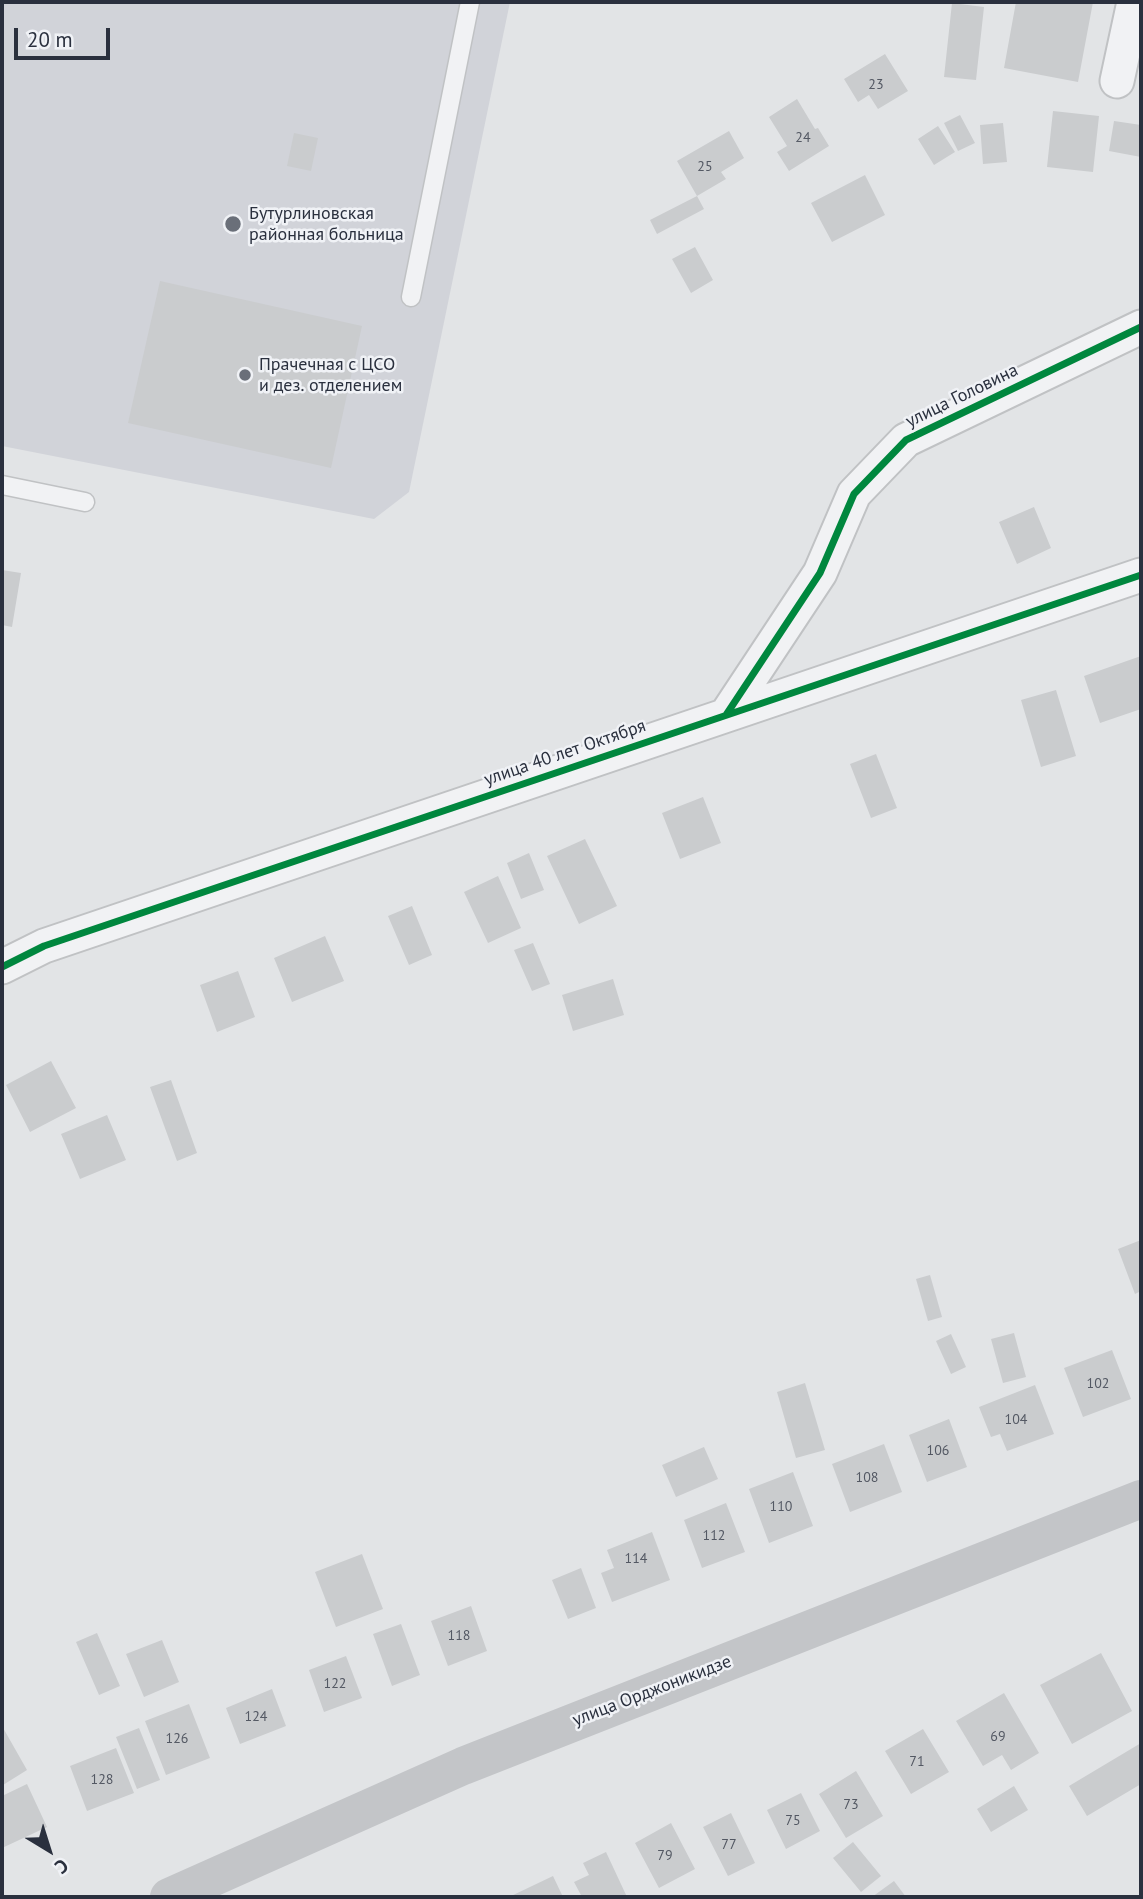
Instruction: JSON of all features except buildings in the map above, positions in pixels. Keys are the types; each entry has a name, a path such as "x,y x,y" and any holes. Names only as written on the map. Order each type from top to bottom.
{"main road":[{"name":"улица Орджоникидзе","path":"169,1897 463,1766 1141,1499"}],"street":[{"path":"1117,81 1134,2"},
{"name":"улица Головина","path":"726,715 820,573 854,494 906,440 1141,327"},
{"name":"улица 40 лет Октября","path":"2,967 44,946 1141,575"}],"lane":[{"path":"411,297 471,2"},
{"path":"2,485 85,502"}],"shaded area":[{"name":"Бутурлиновская районная больница","path":"2,2 510,2 409,492 374,519 2,446"}],"cycle path":[{"path":"726,715 820,573 854,494 906,440 1141,327"},
{"path":"2,967 44,946 1141,575"}],"place":[{"name":"Бутурлиновская районная больница","path":"233,224"},
{"name":"Прачечная с ЦСО и дез. отделением","path":"245,375"}]}
